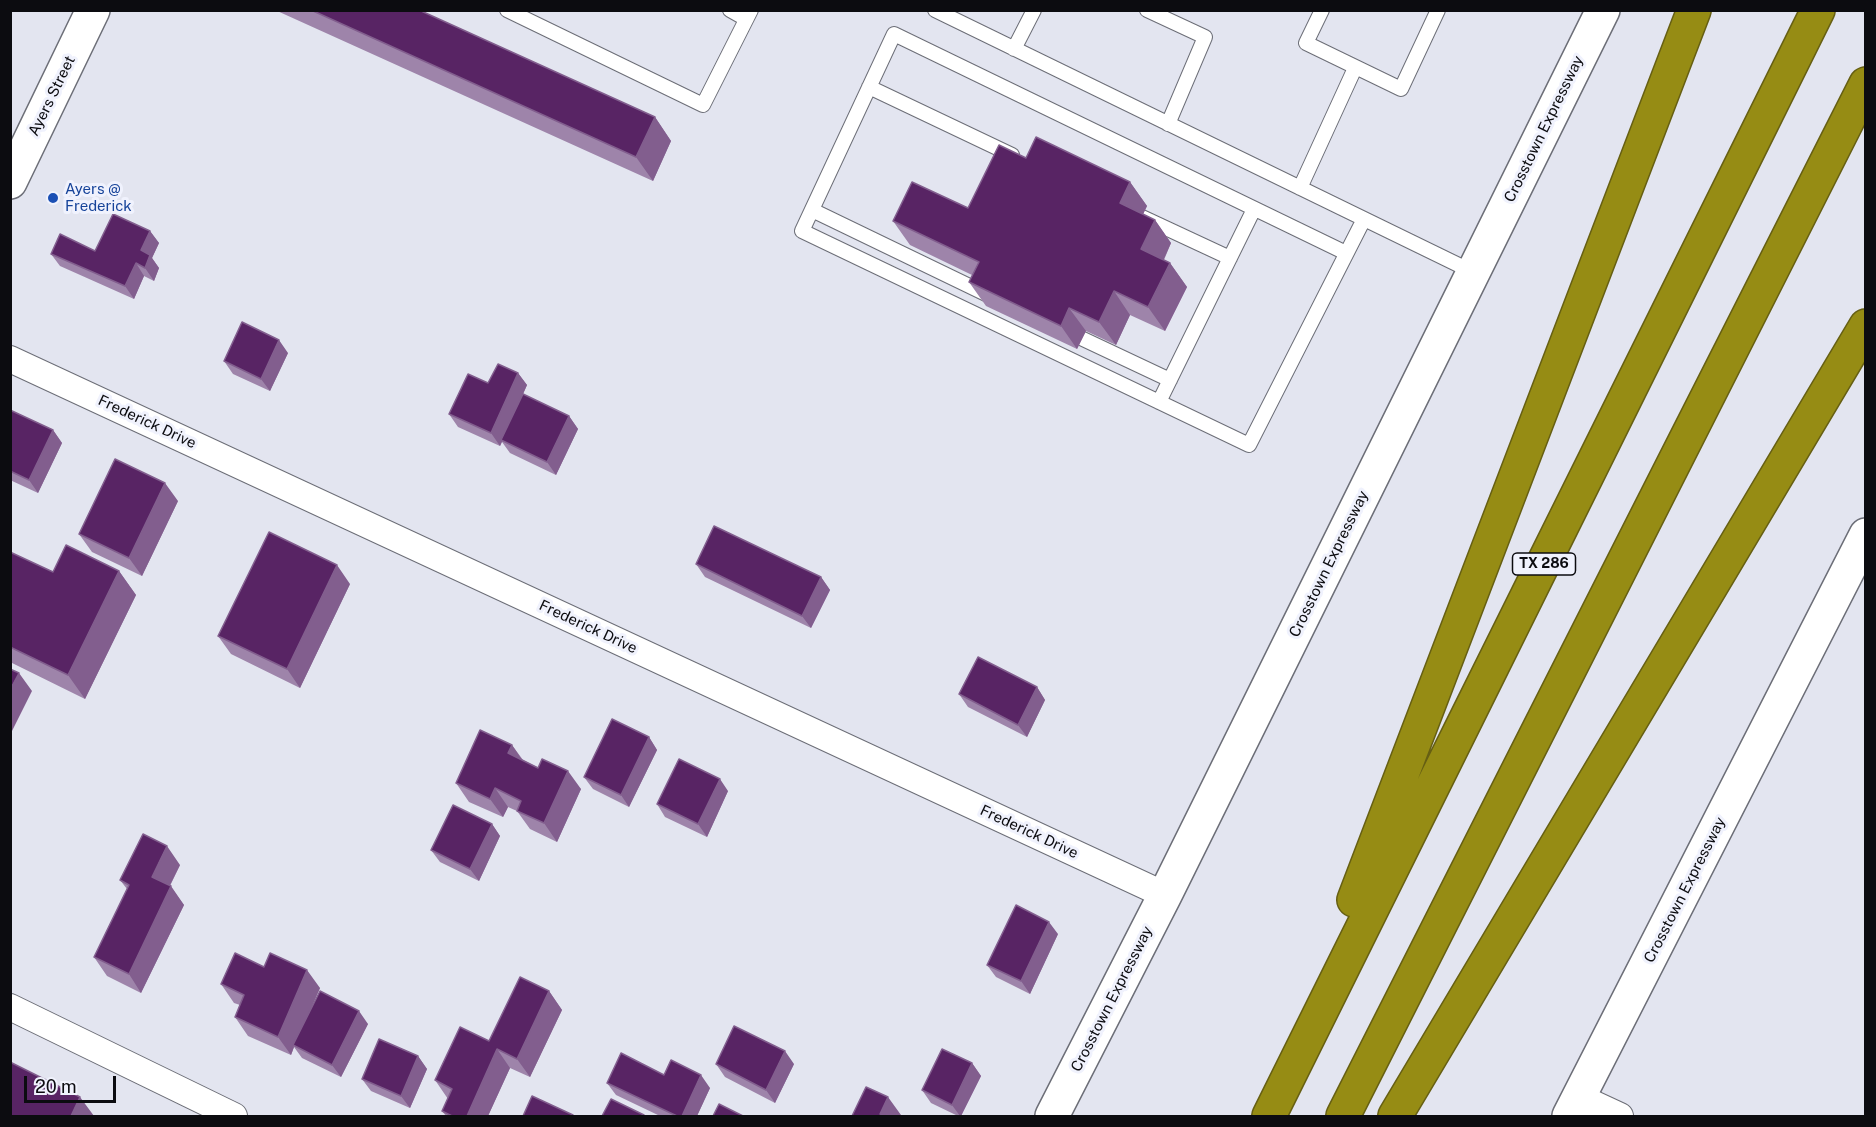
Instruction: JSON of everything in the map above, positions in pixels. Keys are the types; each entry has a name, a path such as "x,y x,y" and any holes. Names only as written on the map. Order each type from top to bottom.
{"highway":[{"path":"1257,1116 1362,883 1694,10"},
{"name":"TX 286","path":"1269,1116 1818,10"},
{"path":"1343,1116 1866,84"},
{"path":"1395,1116 1866,326"}],"main road":[{"name":"Ayers Street","path":"10,182 18,145 93,10"},
{"name":"Crosstown Expressway","path":"1052,1116 1165,895 1603,10"},
{"name":"Crosstown Expressway","path":"1574,1107 1866,536"}],"street":[{"name":"Frederick Drive","path":"10,359 1165,895"},
{"path":"10,1007 234,1116"},
{"path":"1574,1107 1620,1116"}],"lane":[{"path":"507,10 703,105 749,15 730,10"},
{"path":"935,10 1473,272"},
{"path":"1014,49 1034,10"},
{"path":"1147,10 1204,37 1168,124"},
{"path":"1322,10 1306,43 1401,89 1438,10"},
{"path":"1346,254 894,34 802,231 1249,445 1364,219"},
{"path":"1300,188 1355,68"},
{"path":"869,87 1026,161"},
{"path":"1159,402 1254,209"},
{"path":"812,210 990,296"},
{"path":"1142,217 1230,258"},
{"path":"1083,339 1170,380"}],"building":[{"path":"311,10 419,10 655,117 636,157"},
{"path":"1036,137 1130,182 1120,203 1155,220 1141,249 1170,263 1148,307 1114,291 1099,322 1069,308 1061,326 969,282 979,262 893,221 912,182 968,208 999,145 1026,158"},
{"path":"113,214 150,231 141,250 150,255 145,268 136,263 125,286 51,254 60,234 95,251"},
{"path":"242,322 279,340 261,379 224,361"},
{"path":"498,364 518,373 491,433 449,414 468,374 488,383"},
{"path":"523,394 569,416 547,462 501,440"},
{"path":"10,410 53,430 29,480 10,471"},
{"path":"115,459 165,483 129,558 79,534"},
{"path":"714,526 821,577 802,616 696,564"},
{"path":"269,532 337,565 287,669 218,636"},
{"path":"66,545 119,571 68,675 10,647 10,552 53,572"},
{"path":"978,657 1037,687 1018,725 959,694"},
{"path":"10,669 19,673 10,690"},
{"path":"612,719 649,737 621,795 584,777"},
{"path":"480,730 512,745 508,753 538,768 542,759 568,771 544,823 517,811 521,801 495,788 490,799 456,783"},
{"path":"679,759 720,779 698,824 657,804"},
{"path":"453,805 492,824 470,869 431,850"},
{"path":"143,834 167,846 152,877 171,886 129,974 94,957 129,885 120,880"},
{"path":"1016,905 1049,922 1021,981 987,965"},
{"path":"235,953 264,967 270,953 307,970 278,1037 235,1017 244,995 221,984"},
{"path":"520,977 549,991 517,1059 497,1049 467,1116 452,1116 442,1111 452,1089 435,1080 460,1027 489,1041"},
{"path":"320,991 359,1011 332,1065 293,1045"},
{"path":"734,1026 785,1051 766,1090 716,1064"},
{"path":"379,1039 418,1056 401,1096 362,1079"},
{"path":"942,1049 972,1063 952,1105 922,1090"},
{"path":"621,1053 664,1075 671,1060 701,1075 682,1116 677,1116 607,1083"},
{"path":"10,1062 80,1097 71,1116 10,1116"},
{"path":"866,1087 888,1097 880,1114 887,1116 852,1116"},
{"path":"532,1096 573,1115 523,1116"},
{"path":"611,1099 644,1115 602,1116"},
{"path":"719,1104 743,1116 713,1116"}],"place":[{"name":"Ayers @ Frederick","path":"53,198"}]}
